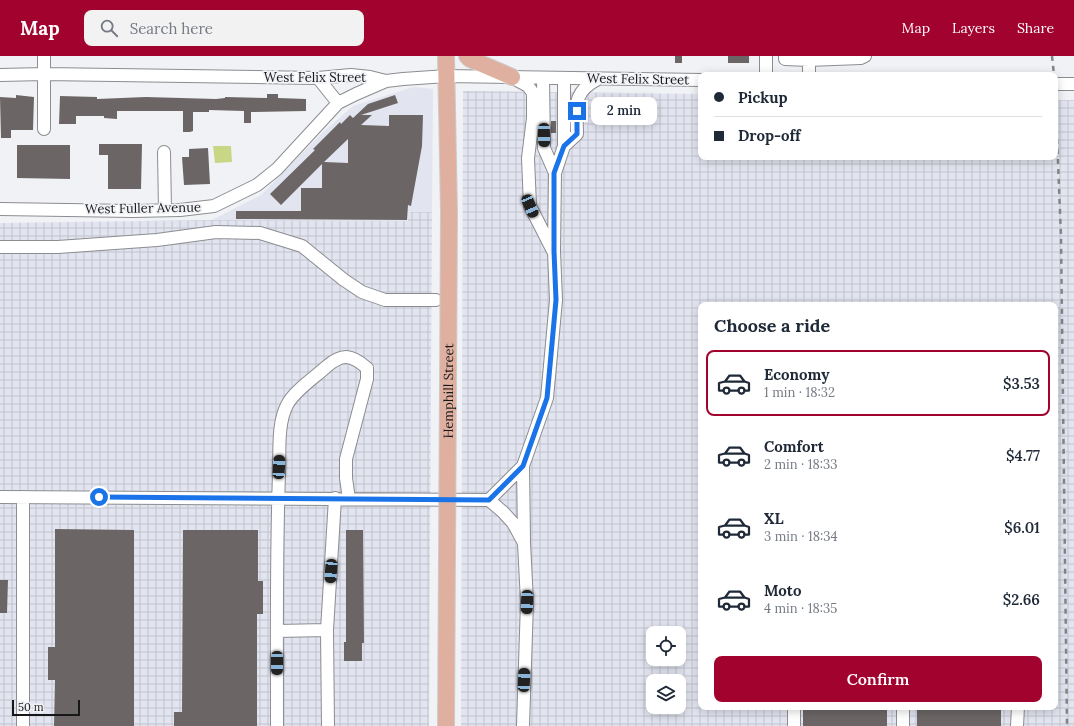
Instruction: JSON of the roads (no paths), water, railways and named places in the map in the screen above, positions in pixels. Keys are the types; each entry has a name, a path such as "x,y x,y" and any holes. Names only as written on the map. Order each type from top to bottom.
{"main road":[{"name":"Hemphill Street","path":"446,56 449,213 446,726"},
{"path":"467,56 470,59 512,78"}],"street":[{"path":"44,56 44,129"},
{"path":"766,56 766,72"},
{"path":"785,56 785,59 808,60 860,58 866,56"},
{"path":"808,60 809,72"},
{"name":"West Felix Street","path":"0,75 44,74 318,78 350,75 370,76 386,81 447,76 698,80"},
{"path":"318,78 338,103"},
{"path":"512,78 528,86 534,93 533,118 528,158 530,206 554,251"},
{"path":"543,78 544,148 554,173"},
{"path":"523,726 527,602 524,543 523,466 547,398 556,300 554,251 554,173 564,146 564,78"},
{"path":"564,146 577,134 577,101 579,94 583,88 598,79"},
{"name":"West Fuller Avenue","path":"0,209 165,210 214,206 257,185 278,169 338,103 386,81"},
{"path":"1058,84 1074,84"},
{"path":"164,152 165,210"},
{"path":"0,247 58,247 157,240 216,232 260,233 302,246 344,280 362,292 386,300 436,300"},
{"path":"277,726 278,498 281,420 287,404 299,390 334,360 347,356 357,358 367,368 368,379 346,460 346,478 349,499"},
{"path":"489,500 523,466"},
{"path":"0,497 489,500 513,523 524,543"},
{"path":"23,497 23,726"},
{"path":"328,726 327,630 335,498"},
{"path":"278,631 327,630"},
{"path":"794,710 794,726"},
{"path":"903,710 903,726"},
{"path":"1018,710 1018,726"}],"railway":[{"path":"1052,56 1054,72"},
{"path":"1058,160 1061,236 1067,726"}]}
